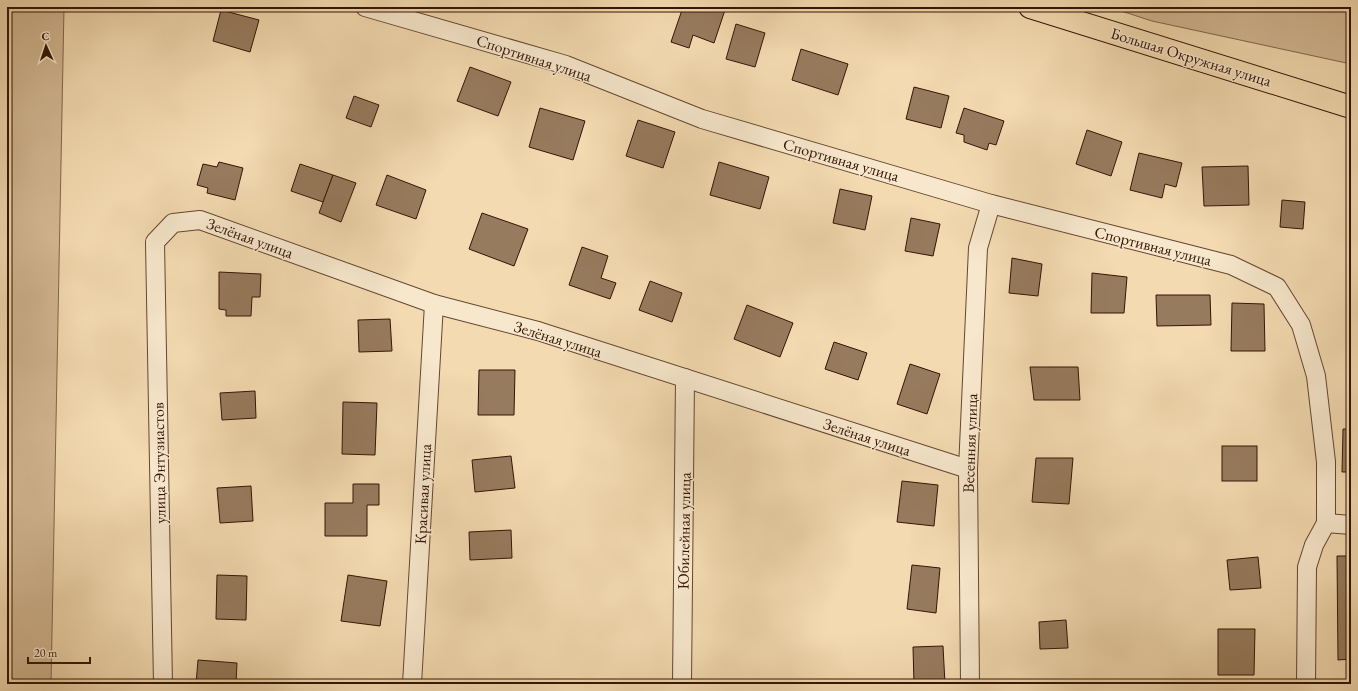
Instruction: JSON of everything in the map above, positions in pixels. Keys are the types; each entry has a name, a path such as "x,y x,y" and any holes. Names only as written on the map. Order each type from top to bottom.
{"main road":[{"name":"Большая Окружная улица","path":"1030,7 1351,107"}],"street":[{"name":"Спортивная улица","path":"366,7 566,65 702,119 991,204 1231,265 1277,287 1301,325 1316,376 1326,462 1326,523"},
{"name":"Весенняя улица","path":"970,684 968,469 978,248 991,204"},
{"name":"Зелёная улица","path":"155,242 173,223 200,220 434,304 538,332 968,469"},
{"name":"улица Энтузиастов","path":"155,242 163,684"},
{"name":"Красивая улица","path":"412,684 434,304"},
{"name":"Юбилейная улица","path":"682,684 685,378"},
{"path":"1306,684 1307,567 1314,545 1326,523 1351,525"}],"shaded area":[{"path":"7,7 64,7 51,684 7,684"},
{"path":"1109,7 1351,7 1351,64 1152,21"}],"building":[{"path":"683,7 726,7 714,43 693,35 689,48 671,42"},
{"path":"221,10 259,20 250,52 213,41"},
{"path":"736,24 765,33 755,67 726,59"},
{"path":"801,49 848,64 838,95 792,80"},
{"path":"470,67 511,82 498,116 457,101"},
{"path":"914,87 949,96 941,128 906,119"},
{"path":"354,96 379,105 371,127 346,118"},
{"path":"540,108 585,121 573,160 529,147"},
{"path":"964,108 1004,121 996,145 989,143 987,150 964,142 964,135 956,133"},
{"path":"638,120 675,132 663,168 626,156"},
{"path":"1087,130 1122,142 1111,176 1076,164"},
{"path":"1139,153 1182,163 1176,187 1165,184 1162,198 1130,190"},
{"path":"219,162 243,168 235,200 207,193 208,188 197,185 203,164 217,167"},
{"path":"719,162 769,177 760,209 710,195"},
{"path":"300,164 333,175 323,202 291,191"},
{"path":"1248,166 1249,205 1204,206 1202,167"},
{"path":"333,175 356,183 341,222 319,213"},
{"path":"387,175 426,190 416,219 376,205"},
{"path":"840,189 872,196 865,230 833,223"},
{"path":"1282,200 1305,202 1303,229 1280,227"},
{"path":"482,213 528,229 514,266 469,249"},
{"path":"911,218 940,224 933,256 905,251"},
{"path":"582,247 608,256 601,278 616,283 610,299 569,285"},
{"path":"1012,258 1042,264 1038,296 1009,293"},
{"path":"219,272 261,274 260,297 252,297 251,316 226,316 226,310 219,309"},
{"path":"1092,273 1127,277 1124,313 1091,313"},
{"path":"650,281 682,293 672,322 639,310"},
{"path":"1156,295 1210,295 1211,325 1157,326"},
{"path":"1232,303 1264,304 1265,351 1231,351"},
{"path":"747,305 793,323 780,357 734,339"},
{"path":"390,319 392,351 359,352 358,320"},
{"path":"834,342 867,353 858,380 825,369"},
{"path":"910,364 940,374 927,414 897,404"},
{"path":"1030,367 1078,367 1080,400 1034,400"},
{"path":"479,370 515,370 514,415 478,415"},
{"path":"255,391 256,418 222,420 220,393"},
{"path":"343,402 377,403 375,455 342,454"},
{"path":"1343,429 1351,429 1351,472 1342,472"},
{"path":"1222,446 1257,446 1257,481 1222,481"},
{"path":"511,456 515,488 475,492 472,460"},
{"path":"1036,458 1073,458 1069,504 1032,502"},
{"path":"902,481 938,485 934,526 897,522"},
{"path":"353,484 379,484 379,505 367,505 367,536 325,536 325,503 353,503"},
{"path":"251,486 253,521 220,523 217,488"},
{"path":"511,530 512,558 470,560 469,532"},
{"path":"1337,556 1351,556 1351,659 1338,660"},
{"path":"1258,557 1261,588 1230,590 1227,560"},
{"path":"912,565 940,568 936,613 907,609"},
{"path":"217,575 247,576 246,620 216,619"},
{"path":"348,575 387,581 380,626 341,621"},
{"path":"1066,620 1068,648 1040,649 1039,622"},
{"path":"1218,629 1255,629 1254,675 1218,675"},
{"path":"943,646 945,684 914,684 913,647"},
{"path":"198,660 237,663 236,684 196,684"}]}
